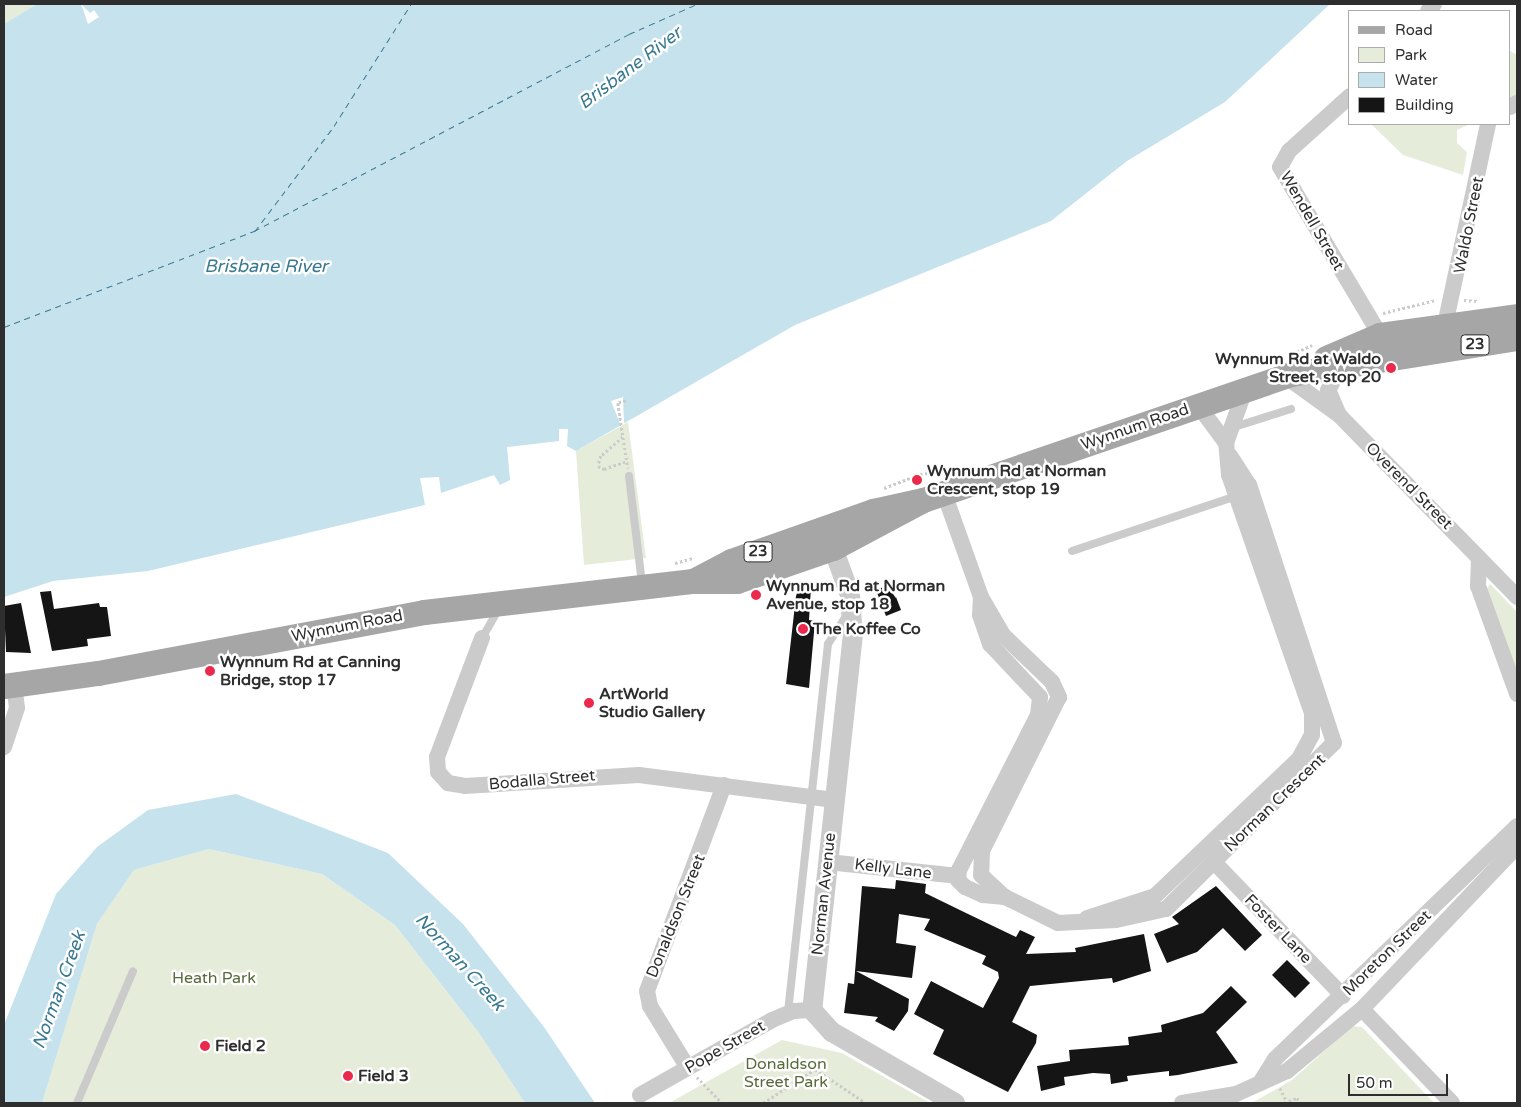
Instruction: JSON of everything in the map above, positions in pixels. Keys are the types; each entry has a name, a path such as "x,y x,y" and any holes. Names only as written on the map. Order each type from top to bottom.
{"main road":[{"name":"Wynnum Road","path":"9,685 502,602 693,581 730,561 829,538 933,497 1289,375 1380,335 1505,318"},
{"path":"1505,318 1517,325"},
{"path":"1380,335 1394,346 1416,351"},
{"name":"Wynnum Road","path":"1289,375 1416,351 1517,338"}],"street":[{"name":"Wendell Street","path":"1348,98 1289,151 1280,167 1380,335"},
{"name":"Waldo Street","path":"1445,325 1488,125"},
{"name":"Overend Street","path":"1339,415 1328,390 1334,374 1344,364"},
{"name":"Overend Street","path":"1289,375 1339,415 1517,597"},
{"name":"Norman Crescent","path":"1078,922 1155,896 1299,759 1312,739 1312,713 1228,471 1228,443 1245,390"},
{"name":"Norman Crescent","path":"933,497 981,597 1003,636 1052,682 1059,697 980,856 982,875 1005,897 1058,923 1162,912 1317,764 1334,740 1249,485 1228,443 1198,405"},
{"name":"Norman Avenue","path":"812,1010 852,607 829,538"},
{"path":"1479,558 1478,586 1517,694"},
{"name":"Norman Crescent","path":"981,597 980,615 988,642 1036,688 1040,709 964,856 958,876 961,884 980,894 1005,897"},
{"name":"Bodalla Street","path":"482,638 437,757 438,772 448,783 465,786 625,774 810,795 834,800"},
{"path":"4,747 16,708 9,685"},
{"name":"Donaldson Street","path":"688,1068 653,1012 647,991 724,785"},
{"name":"Moreton Street","path":"1260,1083 1274,1059 1343,996 1517,826"},
{"name":"Moreton Street","path":"1182,1103 1236,1094 1287,1071 1362,1009 1517,846"},
{"name":"Kelly Lane","path":"828,862 958,876"},
{"name":"Foster Lane","path":"1214,862 1343,996"},
{"path":"1362,1009 1452,1103"},
{"path":"812,1010 828,1029 955,1103"},
{"name":"Pope Street","path":"640,1095 788,1012 812,1010"}],"lane":[{"path":"1228,443 1292,409"},
{"path":"629,476 642,588"},
{"path":"1072,551 1236,496"},
{"name":"Bodalla Street","path":"482,638 502,602"},
{"name":"Norman Avenue","path":"788,1012 810,795 828,644 852,607"},
{"path":"77,1103 133,971"}],"path":[{"path":"626,401 618,403 629,476"},
{"path":"623,437 601,456 598,466 604,469 627,461"},
{"path":"688,1068 722,1103"},
{"path":"763,1103 815,1068 866,1103"},
{"path":"1284,1103 1297,1098 1301,1103"}],"green space":[{"path":"4,4 37,4 4,24"},
{"path":"1511,52 1517,55 1517,96 1511,100"},
{"path":"1372,125 1468,125 1457,130 1457,143 1467,152 1463,175 1403,155"},
{"path":"628,422 646,558 584,565 576,451"},
{"path":"1490,584 1517,612 1517,676 1486,590"},
{"name":"Heath Park","path":"209,849 322,874 395,925 479,1033 525,1103 42,1103 97,924 134,870"},
{"path":"1352,1026 1362,1027 1434,1103 1252,1103 1292,1080"},
{"name":"Donaldson Street Park","path":"782,1040 842,1053 930,1103 669,1103"}],"water":[{"name":"Brisbane River","path":"37,4 1330,4 1225,102 1127,161 1051,221 795,325 576,451 567,446 568,429 559,429 559,441 507,447 510,480 500,485 494,475 441,493 439,477 420,478 425,505 148,571 53,581 4,597 4,24"},
{"name":"Norman Creek","path":"236,794 388,853 463,924 544,1027 595,1103 525,1103 479,1033 395,925 322,874 209,849 134,870 97,924 42,1103 4,1103 4,1025 56,894 97,847 148,810"}],"pier":[{"path":"81,4 90,13 94,10 99,17 88,24"},
{"path":"623,397 624,424 621,426 611,401"}],"building":[{"path":"891,584 901,610 886,616 876,590"},
{"path":"811,587 809,620 815,621 809,688 786,684 796,596 799,588"},
{"path":"51,591 54,609 99,603 100,607 107,607 111,636 87,639 88,646 52,651 40,592"},
{"path":"21,603 31,653 6,652 4,606"},
{"path":"896,880 926,884 925,893 966,913 1016,937 1020,930 1035,937 1026,954 1076,952 1075,948 1144,934 1151,971 1113,983 1112,978 1030,986 1012,1022 1037,1035 1036,1043 1008,1092 933,1054 944,1030 914,1014 931,981 983,1008 999,978 998,972 982,964 986,956 924,930 930,919 899,914 896,943 916,946 912,978 856,971 909,999 908,1011 894,1031 875,1021 878,1017 844,1013 848,983 854,984 862,886 895,889"},
{"path":"1216,886 1262,935 1245,951 1223,928 1197,952 1167,963 1154,934 1179,924 1172,917"},
{"path":"1287,960 1310,983 1295,998 1272,975"},
{"path":"1231,986 1247,1002 1216,1032 1238,1063 1178,1075 1169,1076 1169,1071 1127,1076 1128,1081 1111,1084 1110,1074 1093,1073 1064,1077 1065,1085 1041,1091 1037,1066 1070,1061 1069,1050 1129,1045 1128,1037 1162,1032 1161,1025 1203,1013"}],"ferry route":[{"path":"255,231 334,126 411,4"},
{"path":"4,327 254,231 629,34 697,4"}],"place":[{"name":"Wynnum Rd at Waldo Street, stop 20","path":"1391,368"},
{"name":"Wynnum Rd at Norman Crescent, stop 19","path":"917,480"},
{"name":"Wynnum Rd at Norman Avenue, stop 18","path":"756,595"},
{"name":"The Koffee Co","path":"803,629"},
{"name":"Wynnum Rd at Canning Bridge, stop 17","path":"210,671"},
{"name":"ArtWorld Studio Gallery","path":"589,703"},
{"name":"Field 2","path":"205,1046"},
{"name":"Field 3","path":"348,1076"}]}
